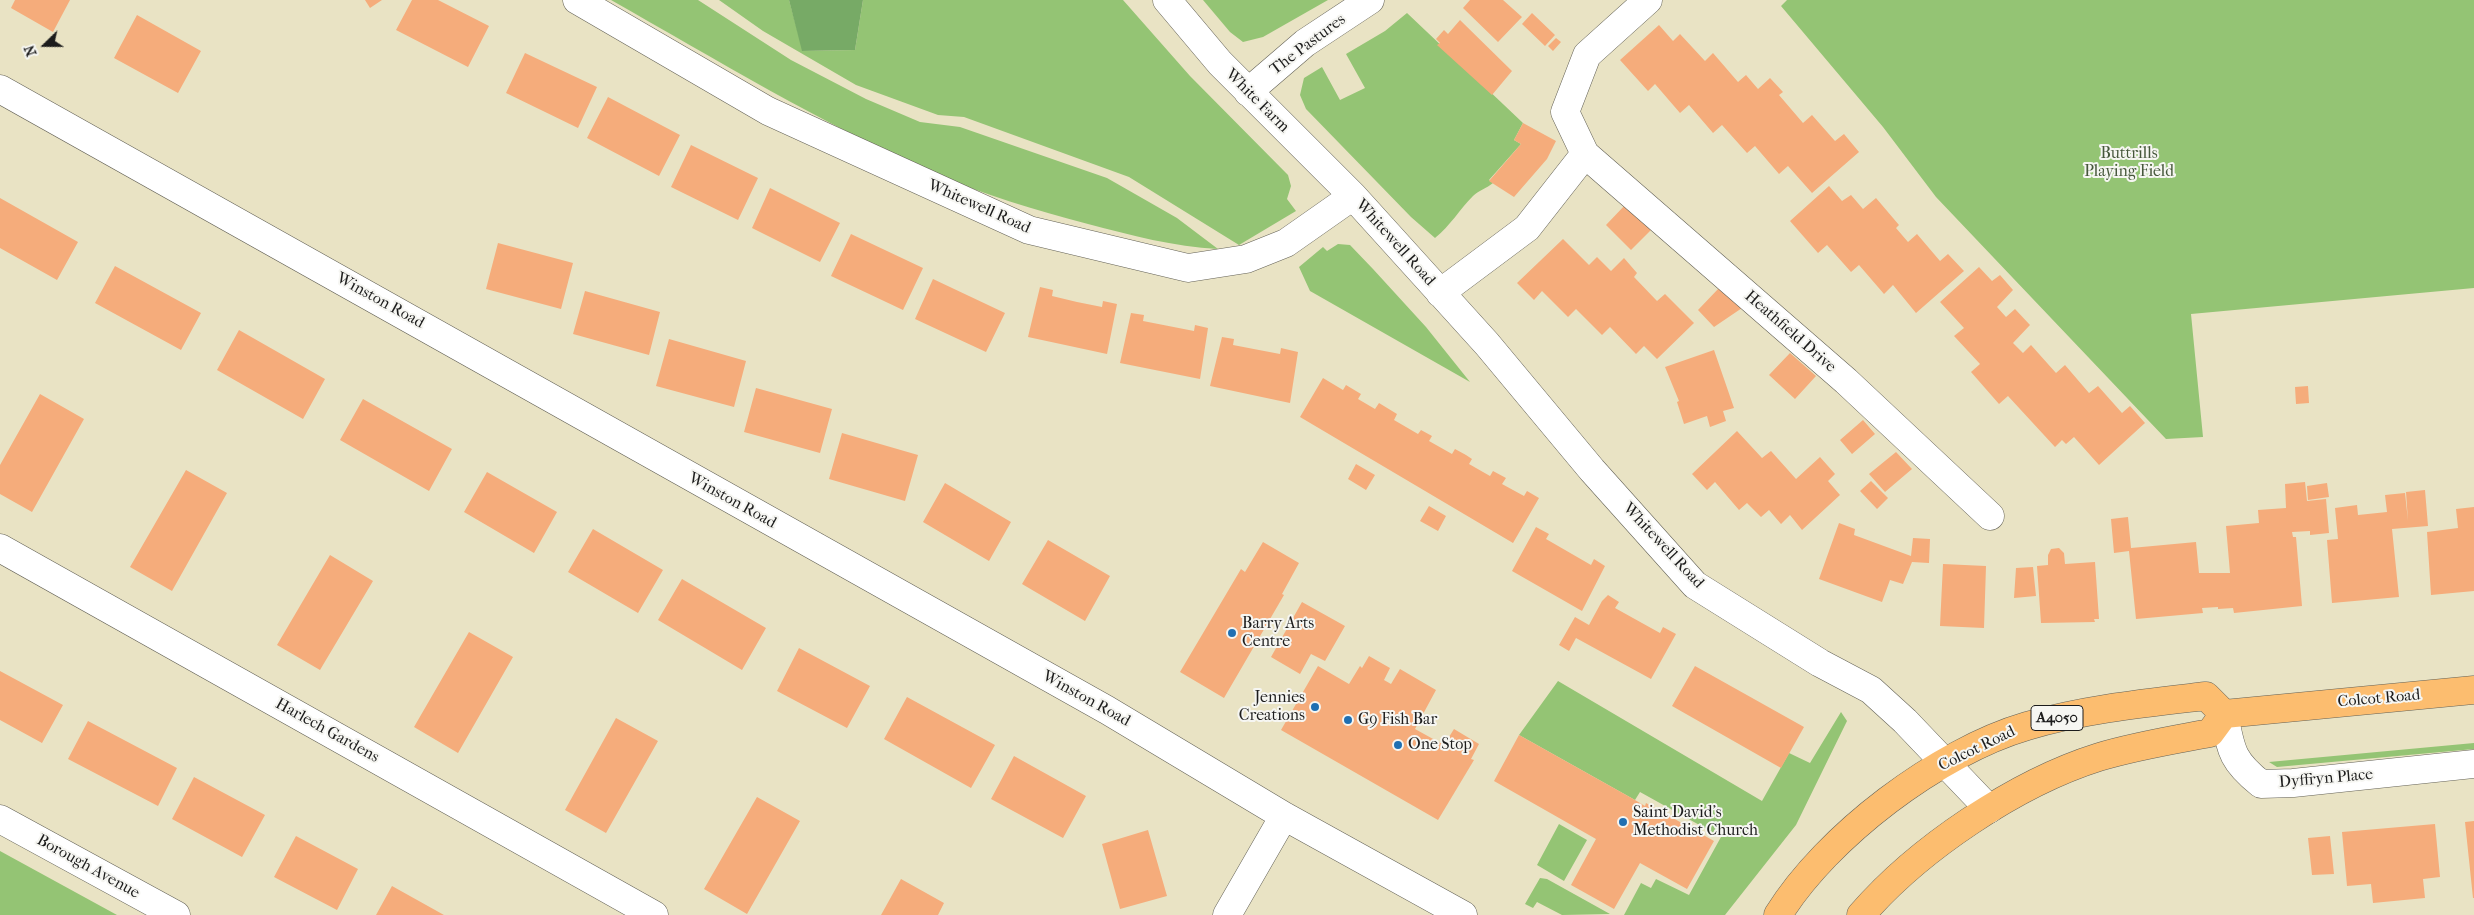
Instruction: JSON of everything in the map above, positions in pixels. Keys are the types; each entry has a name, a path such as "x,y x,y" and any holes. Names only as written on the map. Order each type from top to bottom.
{"main road":[{"name":"Colcot Road","path":"1778,915 1822,860 1862,822 1909,784 1985,743 2025,726 2070,714 2206,696 2224,714 2474,690"},
{"path":"1861,915 1917,861 1989,809 2051,776 2099,757 2210,733 2224,714"}],"street":[{"name":"Whitewell Road","path":"577,0 768,111 1029,230 1188,268 1246,259 1286,243 1353,196 1488,344 1592,470 1695,585 1820,663 1871,690 1946,763 1989,809"},
{"name":"White Farm","path":"1167,0 1220,63 1353,196"},
{"name":"The Pastures","path":"1248,92 1305,44 1370,0"},
{"name":"Heathfield Drive","path":"1648,0 1587,55 1566,112 1585,154 1846,381 1990,516"},
{"name":"Winston Road","path":"0,89 1107,710 1284,816 1463,915"},
{"path":"1440,293 1527,228 1585,154"},
{"name":"Harlech Gardens","path":"0,548 654,915"},
{"name":"Dyffryn Place","path":"2224,714 2231,751 2236,761 2261,784 2293,783 2474,764"},
{"path":"1227,915 1284,816"},
{"name":"Borough Avenue","path":"0,819 176,915"}],"green space":[{"path":"611,0 698,0 791,60 866,99 920,122 960,127 1107,178 1177,218 1218,249 1169,243 1104,228 1010,202 953,181 892,154 811,113"},
{"path":"719,0 789,0 803,51 855,50 863,0 1123,0 1190,76 1288,175 1291,186 1287,199 1296,211 1239,245 1129,177 964,117 938,115 856,85 763,31"},
{"path":"789,0 863,0 855,50 802,51"},
{"path":"1203,0 1328,0 1263,37 1243,42 1230,32"},
{"name":"Buttrills Playing Field","path":"1787,0 2474,0 2474,288 2191,314 2203,437 2166,439 1936,197 1883,127 1781,6"},
{"path":"1407,13 1523,123 1514,140 1521,144 1489,180 1493,183 1473,196 1435,238 1411,217 1306,109 1300,95 1304,78 1322,67 1340,100 1365,88 1346,54 1385,31"},
{"path":"1338,244 1350,245 1373,269 1426,327 1470,382 1310,291 1299,267 1323,247 1327,251"},
{"path":"1558,681 1762,801 1789,753 1810,763 1841,712 1847,721 1796,825 1725,915 1624,915 1641,883 1651,888 1656,879 1689,895 1721,837 1640,792 1635,800 1519,735"},
{"path":"2474,743 2474,749 2277,767 2269,762"},
{"path":"1559,824 1587,840 1564,881 1537,865"},
{"path":"0,851 117,915 0,915"},
{"path":"1540,878 1547,879 1610,914 1562,915 1537,902 1533,908 1525,904"}],"building":[{"path":"15,0 70,0 53,32 11,8"},
{"path":"365,0 382,0 370,8"},
{"path":"412,0 438,0 489,26 468,67 396,30"},
{"path":"1470,0 1503,0 1522,17 1498,42 1463,8"},
{"path":"1532,13 1555,35 1545,46 1522,24"},
{"path":"137,15 201,51 178,93 114,58"},
{"path":"1460,20 1512,71 1492,95 1437,45 1440,43 1436,39 1444,30 1448,34"},
{"path":"1659,25 1673,41 1680,34 1705,61 1713,53 1738,82 1746,75 1758,89 1770,78 1783,92 1779,95 1803,123 1812,115 1835,141 1844,134 1859,152 1812,193 1788,166 1779,174 1755,146 1747,153 1722,125 1713,133 1689,105 1680,113 1655,84 1648,91 1620,60"},
{"path":"1556,38 1561,42 1553,51 1548,46"},
{"path":"525,53 597,87 578,128 506,93"},
{"path":"608,97 680,135 659,176 587,138"},
{"path":"1523,123 1556,141 1547,159 1514,197 1489,181 1521,144 1514,140"},
{"path":"691,145 758,178 738,220 671,187"},
{"path":"1829,186 1842,201 1851,195 1863,209 1876,198 1899,225 1896,228 1908,242 1917,234 1940,261 1948,254 1964,271 1916,313 1893,285 1884,294 1859,265 1851,272 1827,245 1818,253 1790,221"},
{"path":"770,188 840,223 820,262 752,228"},
{"path":"0,198 78,242 57,280 0,248"},
{"path":"1626,204 1652,229 1631,250 1606,225"},
{"path":"851,234 923,268 903,310 831,276"},
{"path":"1563,239 1589,265 1597,257 1611,271 1624,258 1637,273 1634,277 1657,301 1665,294 1694,323 1657,359 1644,346 1636,354 1610,327 1602,335 1576,309 1568,317 1542,291 1534,300 1517,283"},
{"path":"498,243 573,263 561,309 486,289"},
{"path":"115,266 201,313 181,350 95,303"},
{"path":"1979,267 1992,281 2000,275 2013,290 1997,307 2006,317 2015,309 2030,325 2013,343 2023,353 2031,345 2056,373 2065,365 2089,393 2098,386 2122,413 2130,406 2145,423 2099,465 2074,437 2066,444 2062,440 2055,447 2008,396 1999,404 1971,372 1980,364 1954,336 1964,328 1940,302"},
{"path":"933,279 1005,313 986,352 915,319"},
{"path":"1040,287 1053,290 1052,296 1077,302 1102,307 1103,301 1117,304 1107,354 1028,337"},
{"path":"1719,288 1742,308 1714,327 1698,310"},
{"path":"585,291 660,312 649,355 573,334"},
{"path":"1131,313 1144,315 1143,321 1194,331 1195,325 1208,328 1200,379 1120,363"},
{"path":"239,330 325,379 303,419 217,370"},
{"path":"1222,337 1234,339 1233,345 1280,354 1281,348 1298,352 1290,403 1210,386"},
{"path":"669,339 746,361 734,407 656,386"},
{"path":"1714,350 1734,408 1723,411 1726,421 1710,427 1707,416 1684,424 1677,402 1679,401 1665,367"},
{"path":"1790,353 1816,376 1795,399 1769,375"},
{"path":"1323,378 1343,390 1346,385 1361,394 1358,399 1375,409 1379,403 1397,414 1394,420 1418,434 1421,430 1432,436 1429,441 1452,454 1455,449 1466,455 1472,459 1469,464 1490,476 1493,471 1506,478 1502,484 1524,496 1527,491 1539,498 1513,543 1300,417"},
{"path":"2308,386 2309,403 2296,404 2295,387"},
{"path":"756,388 832,409 820,453 744,432"},
{"path":"40,394 84,419 32,512 0,494 0,465"},
{"path":"363,399 452,449 429,491 340,440"},
{"path":"1863,420 1875,434 1852,454 1840,440"},
{"path":"1737,431 1762,458 1771,451 1796,479 1820,457 1835,474 1828,481 1840,495 1802,530 1790,515 1781,524 1769,510 1761,517 1747,503 1739,510 1715,482 1707,490 1692,474"},
{"path":"842,433 918,455 905,501 829,479"},
{"path":"1896,452 1912,469 1885,492 1869,474"},
{"path":"1356,464 1375,475 1366,490 1348,479"},
{"path":"186,470 227,493 172,591 130,567"},
{"path":"487,472 557,512 534,553 464,512"},
{"path":"1871,481 1888,498 1877,509 1860,491"},
{"path":"2305,482 2307,501 2326,499 2329,533 2310,535 2310,531 2292,532 2293,537 2296,537 2302,606 2234,613 2233,608 2202,608 2203,613 2136,619 2129,551 2114,553 2111,519 2128,517 2131,548 2196,542 2199,573 2230,573 2226,526 2259,523 2258,510 2286,508 2285,484"},
{"path":"945,483 1011,522 989,561 923,522"},
{"path":"2327,483 2329,497 2308,500 2307,486"},
{"path":"2425,490 2428,526 2392,529 2399,597 2332,603 2327,540 2338,539 2335,508 2357,505 2358,515 2387,512 2385,495 2405,493 2408,521 2406,492"},
{"path":"1429,506 1446,516 1438,531 1420,521"},
{"path":"2474,507 2474,591 2431,595 2427,532 2458,528 2456,509"},
{"path":"1839,523 1855,529 1854,535 1911,556 1913,538 1930,539 1929,563 1912,562 1903,584 1890,580 1882,602 1819,579"},
{"path":"1536,527 1549,534 1546,539 1591,565 1594,559 1605,566 1582,611 1512,571"},
{"path":"593,529 663,570 638,613 568,572"},
{"path":"1048,540 1110,576 1085,621 1022,584"},
{"name":"Barry Arts Centre","path":"1263,542 1299,563 1282,594 1284,595 1224,698 1180,672 1241,569 1245,572"},
{"path":"2059,548 2064,553 2065,564 2095,562 2099,619 2094,619 2095,622 2041,623 2037,566 2048,565 2048,555 2051,549"},
{"path":"330,555 373,581 320,670 277,645"},
{"path":"1943,564 1986,566 1984,628 1940,626"},
{"path":"2033,567 2036,596 2014,598 2016,568"},
{"path":"682,579 766,628 742,670 658,620"},
{"path":"1608,595 1619,602 1615,608 1660,633 1663,627 1676,634 1651,679 1576,638 1569,651 1559,645 1575,617 1589,625 1602,601"},
{"path":"1302,602 1345,626 1325,661 1311,654 1300,674 1271,657"},
{"path":"469,632 513,657 458,753 414,727"},
{"path":"799,648 870,686 847,728 777,691"},
{"name":"One Stop","path":"1369,656 1390,668 1384,680 1391,684 1400,669 1436,690 1415,729 1444,745 1454,729 1479,744 1471,759 1474,760 1438,820 1281,730 1318,666 1349,684 1360,666 1362,668"},
{"path":"1695,666 1804,727 1781,768 1672,706"},
{"path":"0,671 63,705 42,743 0,720"},
{"path":"907,697 995,745 971,788 884,739"},
{"path":"616,718 658,741 606,833 565,810"},
{"path":"88,721 177,768 158,806 68,759"},
{"name":"Saint David's Methodist Church","path":"1519,735 1645,806 1646,803 1714,841 1687,889 1640,863 1614,909 1571,885 1596,839 1494,781"},
{"path":"1014,756 1086,796 1063,838 991,799"},
{"path":"194,777 265,815 242,857 172,819"},
{"path":"757,797 800,821 747,914 704,889"},
{"path":"2474,821 2474,898 2473,898 2465,822"},
{"path":"2435,824 2440,877 2423,879 2425,898 2373,903 2371,884 2347,886 2342,832"},
{"path":"1148,830 1167,896 1120,909 1102,844"},
{"path":"296,836 358,869 337,910 274,877"},
{"path":"2330,836 2334,874 2312,875 2308,838"},
{"path":"901,879 944,903 938,915 881,915"},
{"path":"392,886 444,915 376,915"}],"place":[{"name":"Barry Arts Centre","path":"1232,633"},
{"name":"Jennies Creations","path":"1315,707"},
{"name":"G9 Fish Bar","path":"1348,720"},
{"name":"One Stop","path":"1398,745"},
{"name":"Saint David's Methodist Church","path":"1623,822"}]}
